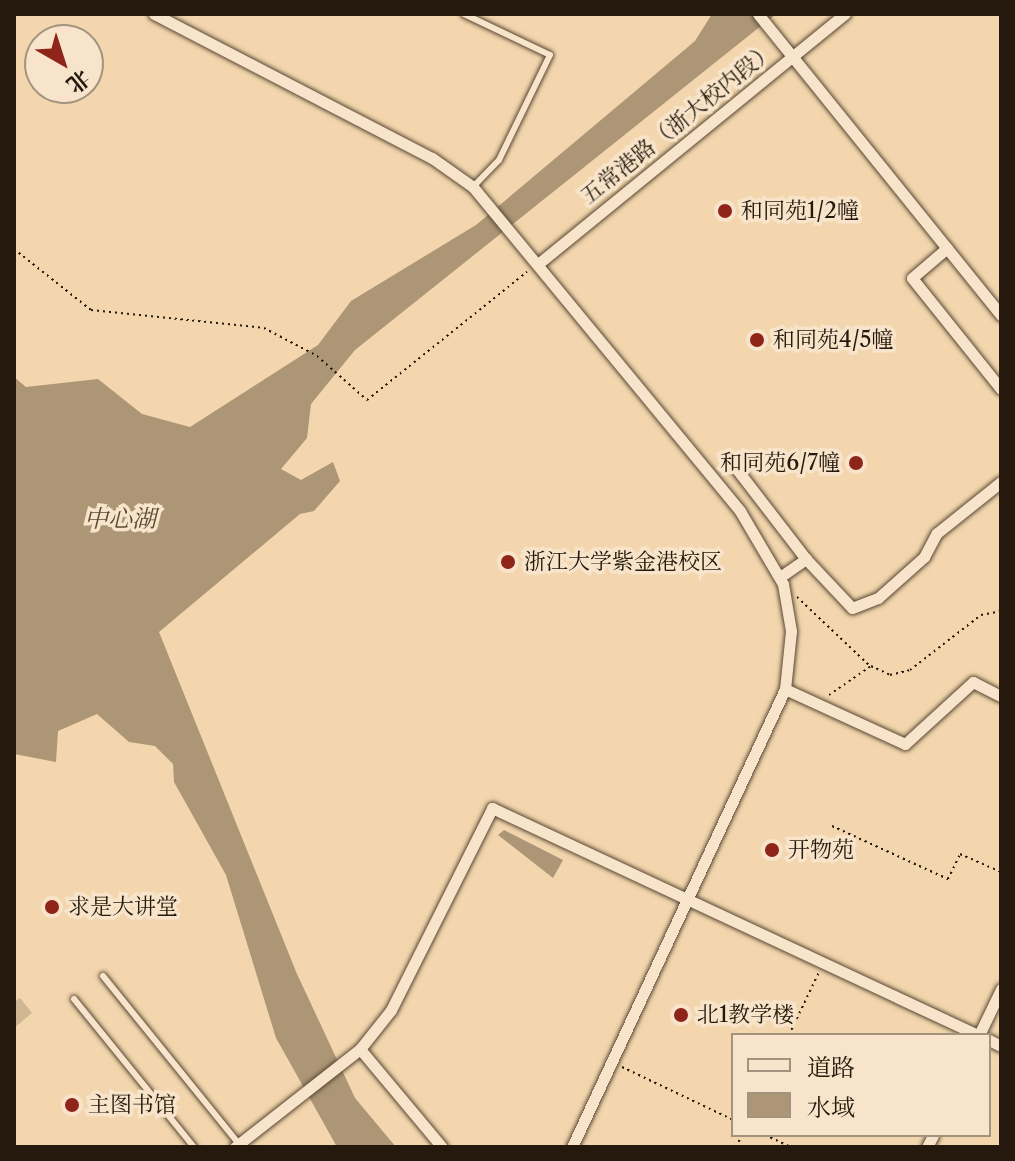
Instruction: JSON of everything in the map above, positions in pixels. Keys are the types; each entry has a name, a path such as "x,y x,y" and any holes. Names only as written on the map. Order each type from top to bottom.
{"street":[{"path":"154,14 432,158 473,187 740,511 780,577 791,631 785,689 572,1147"},
{"path":"758,14 1001,315"},
{"name":"五常港路（浙大校内段）","path":"538,264 845,14"},
{"path":"947,248 912,278 1001,389"},
{"path":"732,463 806,559 852,608 901,579 937,533 1001,482"},
{"path":"780,577 806,559"},
{"path":"785,689 905,744 973,682 1001,696"},
{"path":"237,1145 356,1052 391,1010 492,808 825,960 975,1033"},
{"path":"980,1033 1001,989"},
{"path":"356,1052 442,1147"}],"lane":[{"path":"464,14 550,55 499,160 473,187"},
{"path":"480,22 484,14"},
{"path":"103,976 237,1145"},
{"path":"74,999 194,1147"}],"path":[{"path":"14,249 91,310 264,328 350,381 367,400 538,264"},
{"path":"784,591 871,666 890,675 910,670 981,615 1001,611"},
{"path":"825,707 839,682 871,666"},
{"path":"832,826 948,879 960,854 1001,872"},
{"path":"790,1033 825,960"},
{"path":"612,1062 731,1119"},
{"path":"769,1137 791,1147"}],"shaded area":[{"path":"20,998 32,1013 14,1028 14,1002"}],"water":[{"name":"中心湖","path":"712,14 776,14 355,350 311,404 307,438 281,469 301,480 333,462 340,481 314,511 300,514 159,632 297,974 355,1098 396,1147 337,1147 276,1038 226,875 174,782 173,764 155,746 129,742 97,714 58,731 56,762 14,754 14,377 26,387 98,379 142,414 190,427 318,345 351,301 476,225 695,41"},
{"path":"504,830 563,860 553,878 498,835"}],"place":[{"name":"和同苑1/2幢","path":"725,211"},
{"name":"和同苑4/5幢","path":"757,340"},
{"name":"和同苑6/7幢","path":"856,463"},
{"name":"浙江大学紫金港校区","path":"508,562"},
{"name":"开物苑","path":"772,850"},
{"name":"求是大讲堂","path":"52,907"},
{"name":"北1教学楼","path":"681,1015"},
{"name":"主图书馆","path":"72,1105"}]}
